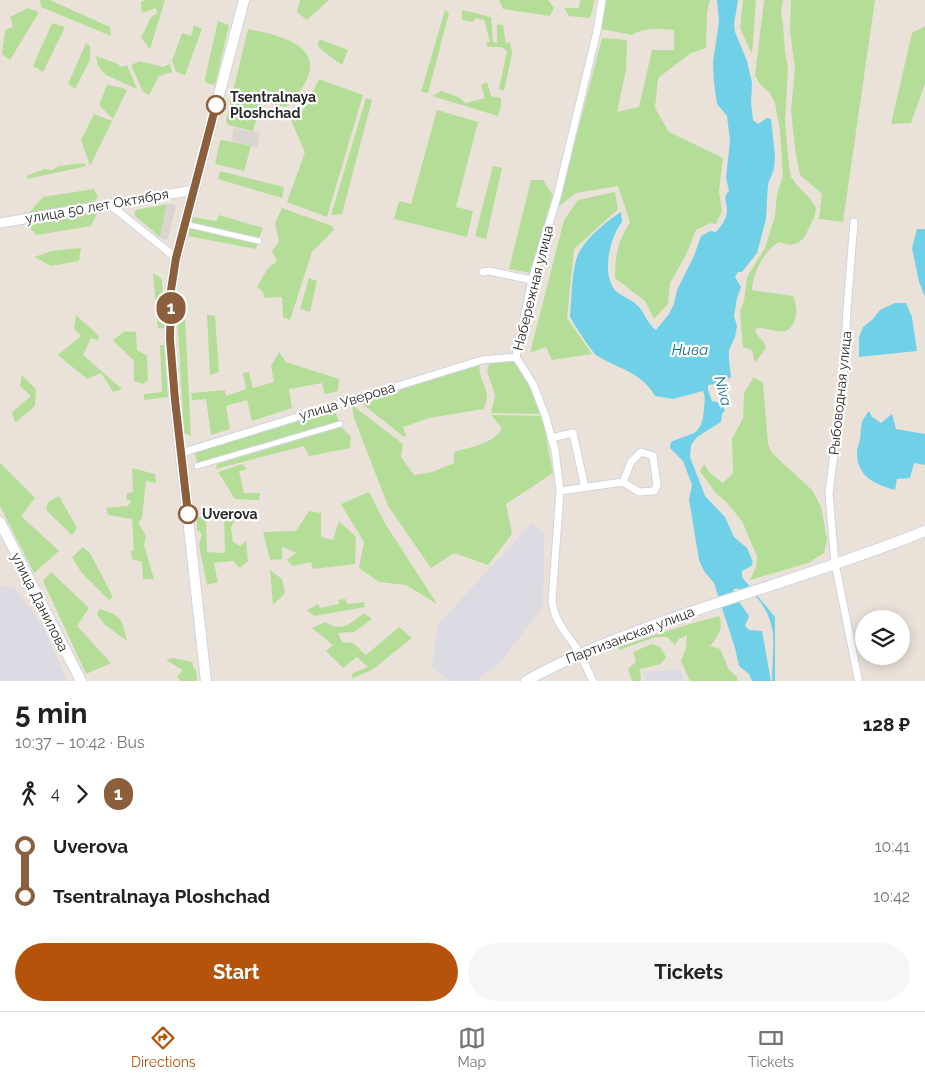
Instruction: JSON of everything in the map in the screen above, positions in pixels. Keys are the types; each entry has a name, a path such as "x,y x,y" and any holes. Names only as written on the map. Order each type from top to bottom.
{"main road":[{"path":"206,681 170,339 171,290 176,258 244,0"},
{"name":"улица Данилова","path":"0,522 81,681"},
{"name":"Партизанская улица","path":"526,681 579,653 925,531"}],"street":[{"name":"Набережная улица","path":"592,681 579,653 558,622 552,601 560,491 551,438 534,384 516,357 532,280 557,197 598,31 602,0"},
{"name":"улица 50 лет Октября","path":"0,223 194,190"},
{"path":"109,204 176,258"},
{"name":"Рыбоводная улица","path":"854,222 844,368 829,494 835,564 858,678"},
{"path":"185,224 259,241"},
{"path":"483,272 489,271 532,280"},
{"name":"улица Уверова","path":"181,453 482,360 516,357"},
{"path":"196,466 340,424"},
{"path":"551,438 573,433 585,488"},
{"path":"560,491 623,482 638,492 654,491 657,486 652,456 641,452 631,462 623,482"}],"shaded area":[{"path":"234,128 260,133 257,147 231,141"},
{"path":"167,204 176,206 168,239 164,240 160,237"},
{"path":"532,523 544,533 543,607 499,664 475,681 450,681 432,667 438,624"},
{"path":"0,585 15,588 44,628 67,681 0,681"},
{"path":"681,670 683,681 645,681 643,671"}],"green space":[{"path":"40,0 50,0 110,27 111,36 41,7"},
{"path":"146,0 165,0 150,49 141,38 151,17 157,13 156,8 142,13 141,2"},
{"path":"300,0 329,0 307,20 297,12"},
{"path":"499,0 548,0 554,8 550,16 503,9"},
{"path":"580,0 595,0 590,18 569,16 564,8 579,8"},
{"path":"606,0 710,0 707,12 706,48 691,53 658,78 655,108 669,132 723,158 719,191 722,211 716,224 711,223 696,230 686,255 670,283 668,304 654,319 645,301 615,278 618,249 630,222 618,186 576,193 558,207 602,38 627,40 626,70 617,112 639,107 652,50 674,50 674,30 647,30 632,35 601,29"},
{"path":"743,0 756,0 752,54 740,28"},
{"path":"764,0 783,0 781,14 788,68 785,121 789,166 791,177 816,208 815,215 804,238 798,243 790,245 779,242 774,245 764,256 754,277 752,290 793,296 796,305 796,316 788,330 755,329 766,348 755,363 752,350 743,347 740,312 744,301 747,277 765,248 775,216 777,194 783,176 780,131 775,103 770,93 760,84 755,75"},
{"path":"791,0 875,0 843,222 819,219 822,194 800,175 791,110 795,69 790,30"},
{"path":"28,8 39,12 10,60 2,54 5,30 13,27 10,17"},
{"path":"445,10 449,13 428,93 421,92"},
{"path":"462,10 491,17 493,42 497,43 497,24 503,25 506,44 510,42 512,54 504,91 499,89 507,51 501,47 488,47 486,43 490,41 484,20 475,18 473,22 462,20"},
{"path":"218,21 229,25 215,85 206,83 205,78"},
{"path":"52,23 65,27 43,72 33,66"},
{"path":"194,25 202,29 185,75 176,72 172,61 182,33 191,36"},
{"path":"925,26 925,84 911,123 891,124 912,33"},
{"path":"248,29 271,34 294,43 303,50 309,59 310,70 301,90 286,107 267,103 261,104 253,131 228,125 226,120"},
{"path":"319,39 348,50 342,65 318,46"},
{"path":"86,43 90,46 90,60 75,89 68,84"},
{"path":"96,56 118,64 121,67 127,65 137,89 106,75 98,66"},
{"path":"140,61 163,67 170,64 172,72 159,76 149,95 143,92 131,65"},
{"path":"319,79 363,95 327,217 287,202 305,152 289,116 304,109"},
{"path":"487,82 491,96 501,98 498,116 432,96 441,91 458,97 466,103 485,98 481,85"},
{"path":"107,85 127,90 113,119 99,105"},
{"path":"366,98 372,100 342,214 331,215"},
{"path":"437,110 478,122 456,207 473,211 467,237 394,219 399,201 411,204"},
{"path":"94,114 112,121 90,166 81,140"},
{"path":"220,141 251,146 244,171 215,164"},
{"path":"83,163 87,166 27,179 27,176 44,169 52,170 59,166"},
{"path":"493,166 502,168 486,239 475,236"},
{"path":"220,171 284,187 282,198 218,179"},
{"path":"531,180 543,180 554,197 531,273 509,269"},
{"path":"94,189 98,197 93,204 27,215 43,197"},
{"path":"615,192 618,209 574,249 567,318 592,354 552,360 546,347 530,353 564,220 578,200"},
{"path":"167,204 160,237 135,216 134,213 136,210"},
{"path":"282,208 332,226 334,230 312,252 290,320 283,317 282,297 265,298 262,291 257,287 268,268 277,261 272,251 279,242 275,223"},
{"path":"98,211 91,226 37,235 27,225"},
{"path":"219,215 263,228 259,238 191,223 193,217 216,221"},
{"path":"190,227 258,242 256,249 188,236"},
{"path":"81,248 79,261 51,266 34,257 52,251"},
{"path":"153,273 162,279 165,328 158,328"},
{"path":"309,278 317,281 310,312 300,309"},
{"path":"176,298 184,299 191,436 184,433"},
{"path":"207,314 215,316 219,372 210,375"},
{"path":"76,315 99,336 98,340 91,338 83,355 122,389 113,392 101,373 87,379 58,355 81,336 74,329"},
{"path":"125,331 136,332 137,350 147,356 148,380 143,384 134,381 134,361 113,340"},
{"path":"160,345 164,345 168,397 144,400 144,394 162,392"},
{"path":"279,352 286,362 339,379 338,391 325,394 322,383 289,389 292,408 252,421 247,400 226,406 230,429 211,435 206,399 192,400 191,393 225,390 226,396 246,389 243,373 249,372 253,388 274,382 271,366"},
{"path":"513,360 536,396 541,414 491,413 495,395 487,371 490,362"},
{"path":"480,363 479,368 487,397 484,409 429,418 403,427 406,435 404,437 360,402"},
{"path":"22,375 36,389 35,406 15,423 12,412 31,396 20,386"},
{"path":"754,377 763,383 768,444 772,453 813,491 821,507 827,539 824,553 808,563 750,580 756,567 757,556 742,521 715,492 700,471 704,464 710,473 723,483 733,473 732,439 743,418 744,393"},
{"path":"352,405 403,444 401,457 414,475 432,472 454,463 454,452 481,444 493,438 502,428 491,415 542,416 553,473 506,504 512,534 488,565 454,553 431,568 388,506 354,418"},
{"path":"333,408 339,421 197,463 195,453"},
{"path":"341,427 351,437 350,448 309,456 304,446 216,469 217,464"},
{"path":"0,463 35,498 21,516 59,551 34,573 0,506"},
{"path":"242,464 247,469 239,471 244,493 260,493 259,500 235,499 218,472"},
{"path":"132,468 155,474 156,483 146,481 142,518 138,522 146,536 144,545 154,579 143,579 142,562 132,559 131,551 134,550 132,519 108,515 106,508 128,506 131,501 126,499 127,493 133,492"},
{"path":"369,492 386,525 437,604 406,585 379,582 359,568 364,542 341,504"},
{"path":"59,496 77,528 72,535 46,510 48,502"},
{"path":"309,511 321,513 321,537 333,540 339,521 356,537 355,564 313,569 311,562 293,566 287,560 296,553 282,547 282,559 270,560 263,532 296,531"},
{"path":"238,512 231,528 233,542 240,546 246,541 248,561 240,568 233,561 214,563 218,582 207,585 199,545 202,534 197,530 197,517 206,517 207,552 225,553 224,516"},
{"path":"83,547 90,553 113,597 109,600 81,572 72,557"},
{"path":"270,570 282,579 285,593 273,605"},
{"path":"51,572 89,608 77,626 111,663 86,674 43,581"},
{"path":"346,599 347,604 364,602 365,607 314,616 307,610 318,604 320,608 339,604 338,600"},
{"path":"99,609 112,613 120,619 127,641 105,625 97,615"},
{"path":"364,613 372,619 354,632 338,633 342,642 353,643 366,655 399,627 412,638 372,670 353,678 351,674 368,667 357,657 343,668 326,651 333,645 312,628 325,622 341,627"},
{"path":"719,616 721,624 719,632 710,646 720,649 729,670 737,677 738,681 690,681 681,661 686,648 687,635 679,639 675,645 667,637 656,637 619,650 618,647 683,626"},
{"path":"652,644 660,647 666,657 661,664 640,669 641,681 632,681 628,669 636,662 633,652"},
{"path":"173,658 192,662 194,669 196,669 197,681 181,681 177,677 183,670 166,660"}],"water":[{"name":"Нива","path":"717,0 738,0 734,24 735,32 747,61 752,83 751,103 753,120 758,124 767,118 771,119 775,155 774,169 768,184 766,219 757,253 742,272 738,272 735,277 741,287 734,316 737,326 735,337 729,350 731,377 723,383 708,385 712,401 723,406 725,410 722,414 721,422 697,437 691,445 690,457 705,496 725,517 734,537 747,548 753,562 751,566 742,571 742,577 775,617 775,681 772,681 772,626 766,611 750,592 734,589 733,593 749,616 745,626 749,630 762,631 771,681 752,681 749,674 739,666 714,583 704,571 699,560 689,499 692,485 683,461 670,448 671,442 690,435 701,425 705,398 703,391 673,399 655,396 650,388 636,376 596,355 570,317 575,263 578,255 594,234 621,212 622,222 614,237 609,257 609,276 617,292 637,305 656,330 669,314 674,304 677,290 694,256 701,236 710,231 716,232 725,219 727,210 725,198 729,191 726,178 730,141 727,116 717,104 714,83 713,62 719,22"},
{"path":"917,229 925,229 925,297 919,282 912,248"},
{"path":"895,303 906,303 912,317 917,351 859,357 859,337 863,327 880,310"},
{"path":"869,411 872,417 881,423 892,414 896,429 925,434 925,465 914,463 910,478 897,479 895,490 873,482 863,473 857,460 862,422"}],"bus line":[{"name":"1","path":"188,514 170,339 171,290 176,258 216,105"}],"place":[{"name":"Tsentralnaya Ploshchad","path":"216,105"},
{"name":"Uverova","path":"188,514"}],"water label":[{"name":"Niva","path":"723,391"}]}
